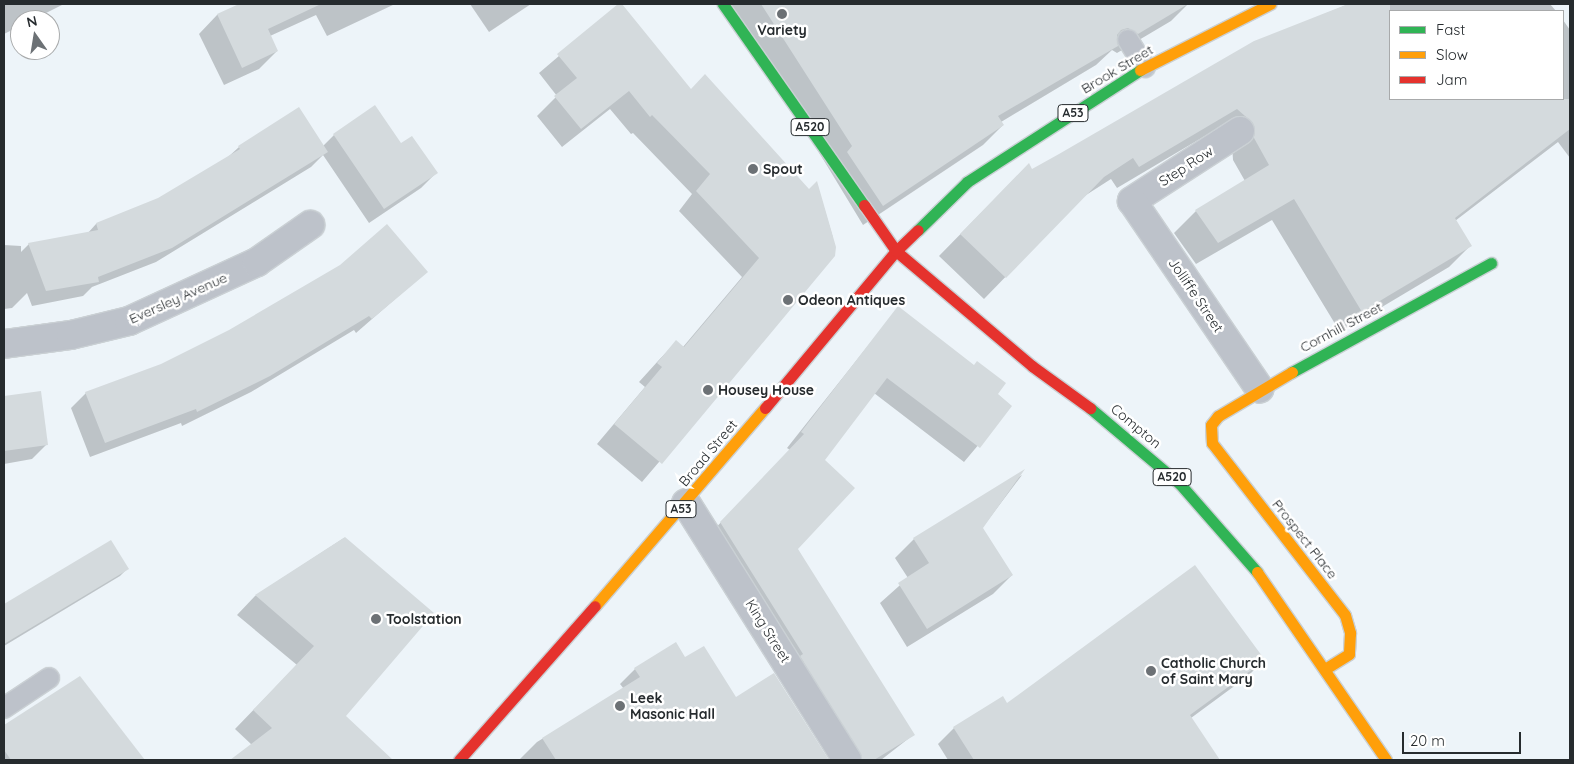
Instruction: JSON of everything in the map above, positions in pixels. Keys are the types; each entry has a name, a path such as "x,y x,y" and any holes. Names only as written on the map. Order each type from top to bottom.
{"main road":[{"name":"A520","path":"723,4 896,251"},
{"name":"Brook Street","path":"896,251 967,182 1146,68 1270,4"},
{"name":"Broad Street","path":"459,760 686,503 896,251"},
{"name":"Compton","path":"896,251 1032,366 1116,427 1180,484 1239,548 1327,668 1386,760"},
{"name":"Cornhill Street","path":"1211,426 1218,416 1260,388 1491,263"},
{"name":"Prospect Place","path":"1211,426 1212,443 1345,615 1350,633 1349,654 1327,668"}],"street":[{"name":"Step Row","path":"1132,201 1240,131"},
{"name":"Jolliffe Street","path":"1132,201 1260,388"},
{"name":"Eversley Avenue","path":"4,344 71,334 128,321 257,262 310,225"},
{"name":"King Street","path":"686,503 847,760"}],"lane":[{"path":"1128,40 1146,68"},
{"path":"4,708 49,678"}],"building":[{"path":"239,4 321,4 268,29 278,51 242,68 217,14"},
{"path":"618,4 622,4 691,89 705,74 809,189 817,181 836,247 835,256 662,464 614,424 662,367 657,363 676,340 684,347 759,258 696,191 710,174 652,115 650,117 629,91 581,129 554,96 577,78 557,54"},
{"path":"761,4 1188,4 1138,34 1128,28 1121,30 1117,35 1118,46 998,116 1004,125 883,206 847,152 852,146"},
{"path":"1348,4 1390,4 1389,100 1570,99 1570,129 1455,218 1472,246 1362,312 1294,199 1218,243 1195,210 1269,165 1254,138 1253,123 1237,109 1139,167 1133,158 1104,177 1006,278 960,234 1029,163 1032,169 1254,41"},
{"path":"375,105 401,143 412,136 438,173 384,209 333,134"},
{"path":"299,107 328,152 172,248 98,277 99,282 46,291 28,243 98,230 96,223 158,198 240,149 238,146"},
{"path":"387,224 428,272 372,319 369,316 270,376 197,412 196,409 105,443 85,392 161,364 229,330 340,265"},
{"path":"898,306 974,365 977,361 1006,383 998,394 1012,406 980,448 887,378 825,460 855,488 798,549 915,735 874,760 862,760 800,656 803,654 720,522 804,434 801,432"},
{"path":"41,391 48,445 4,451 4,396"},
{"path":"1025,469 983,528 1013,575 927,629 898,583 929,563 913,538"},
{"path":"345,537 434,613 346,716 393,760 230,760 272,728 253,710 314,646 255,595"},
{"path":"111,540 129,569 4,644 4,604"},
{"name":"Catholic Church of Saint Mary","path":"1195,565 1265,660 1190,715 1220,760 974,760 953,727 1003,696 1007,703"},
{"path":"676,642 685,657 704,646 736,697 774,673 829,760 556,760 542,738 640,677 634,668"},
{"path":"80,676 145,760 11,760 4,750 4,725"}],"traffic: fast":[{"path":"723,4 864,205"},
{"path":"918,230 967,182 1140,70"},
{"path":"1292,372 1491,263"},
{"path":"1090,408 1180,484 1257,572"}],"traffic: slow":[{"path":"1140,70 1270,4"},
{"path":"1292,372 1218,416 1211,425 1212,443 1345,615 1350,633 1349,654 1327,668"},
{"path":"595,606 765,408"},
{"path":"1257,572 1386,760"}],"traffic: jam":[{"path":"864,205 896,251 1032,366 1090,408"},
{"path":"765,408 896,251 918,230"},
{"path":"459,760 595,606"}],"place":[{"name":"Variety","path":"782,14"},
{"name":"Spout","path":"753,169"},
{"name":"Odeon Antiques","path":"788,300"},
{"name":"Housey House","path":"708,390"},
{"name":"Toolstation","path":"376,619"},
{"name":"Catholic Church of Saint Mary","path":"1151,671"},
{"name":"Leek Masonic Hall","path":"620,706"}]}
